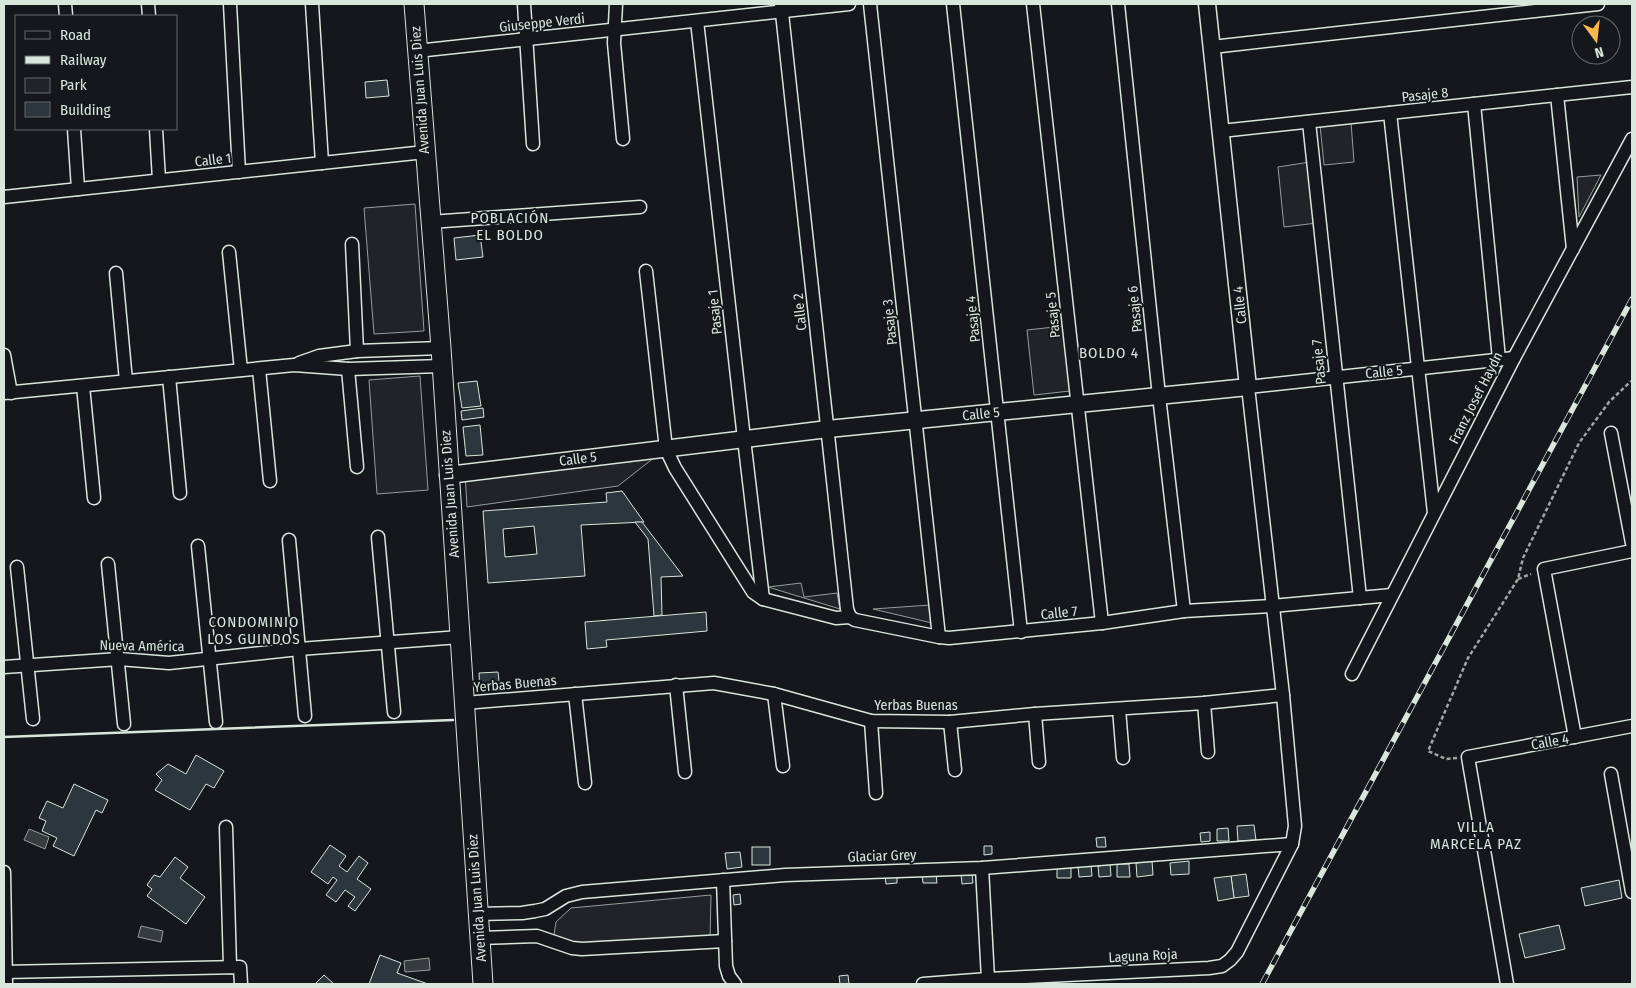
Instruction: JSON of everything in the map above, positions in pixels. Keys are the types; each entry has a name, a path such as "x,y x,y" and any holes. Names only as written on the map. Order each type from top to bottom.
{"main road":[{"name":"Avenida Juan Luis Diez","path":"414,4 441,357 483,984"}],"street":[{"path":"230,4 239,172"},
{"path":"312,4 322,163"},
{"path":"524,4 533,144"},
{"path":"616,4 614,43 623,139"},
{"name":"Giuseppe Verdi","path":"418,51 697,21 781,7 849,4"},
{"name":"Pasaje 3","path":"870,4 939,637"},
{"name":"Pasaje 4","path":"953,4 1021,632"},
{"name":"Pasaje 5","path":"1033,4 1102,623"},
{"name":"Pasaje 6","path":"1118,4 1159,396 1184,611"},
{"name":"Calle 4","path":"1207,4 1283,695 1295,826 1292,844"},
{"path":"1212,47 1598,4"},
{"name":"Calle 2","path":"781,7 847,609 850,617"},
{"name":"Pasaje 1","path":"697,21 763,599"},
{"name":"Pasaje 8","path":"1221,131 1632,88"},
{"path":"1557,96 1573,249"},
{"path":"1474,104 1500,359"},
{"path":"1390,113 1434,513"},
{"name":"Pasaje 7","path":"1309,122 1360,598"},
{"path":"74,130 78,189"},
{"path":"156,130 159,180"},
{"name":"Franz Josef Haydn","path":"1352,674 1514,358 1632,138"},
{"name":"Calle 1","path":"4,197 425,152"},
{"path":"430,222 640,207"},
{"path":"352,244 357,351"},
{"path":"229,252 240,370"},
{"path":"646,271 666,448 675,468 753,592 763,599"},
{"path":"116,273 126,382"},
{"path":"294,365 319,356 357,351 441,357"},
{"path":"4,354 7,393 294,365 348,369 441,357"},
{"name":"Calle 5","path":"448,475 828,429 1514,358"},
{"path":"259,368 270,481"},
{"path":"348,369 357,467"},
{"path":"169,377 180,493"},
{"path":"83,386 94,498"},
{"path":"1611,433 1632,543"},
{"path":"378,537 394,712"},
{"path":"289,540 305,716"},
{"path":"198,546 216,722"},
{"path":"1575,737 1544,569 1632,551"},
{"path":"108,564 124,724"},
{"path":"17,567 33,718"},
{"name":"Calle 7","path":"763,599 836,618 850,617 855,620 949,638 1102,623 1184,611 1272,606 1392,595"},
{"name":"Nueva América","path":"4,667 119,659 169,664 299,649 460,636"},
{"name":"Yerbas Buenas","path":"464,704 714,682 774,694 871,721 950,722 1035,714 1204,703 1283,695"},
{"path":"676,685 685,772"},
{"path":"575,694 584,783"},
{"path":"774,694 784,766"},
{"path":"1204,703 1208,752"},
{"path":"1119,709 1123,758"},
{"path":"1035,714 1038,762"},
{"path":"871,721 876,792"},
{"path":"950,722 955,770"},
{"name":"Calle 4","path":"1468,757 1632,726"},
{"path":"1468,757 1508,984"},
{"path":"1611,774 1630,863 1632,892"},
{"path":"226,826 230,967"},
{"name":"Glaciar Grey","path":"478,914 535,911 544,909 566,896 582,892 785,875 982,868 1292,844"},
{"name":"Laguna Roja","path":"923,984 1222,966 1230,960 1242,945 1292,844"},
{"path":"982,868 988,979"},
{"path":"4,872 5,976 240,967 241,984"},
{"path":"723,880 726,966 729,976 735,984"},
{"path":"480,938 537,936 572,948 582,949 725,941"}],"path":[{"path":"1468,757 1446,759 1428,751 1468,658 1518,578 1523,558 1579,443 1609,402 1632,380"}],"green space":[{"path":"1351,122 1354,162 1324,165 1320,125"},
{"path":"1310,162 1317,223 1284,227 1278,167"},
{"path":"1601,175 1579,217 1577,177"},
{"path":"415,204 424,331 374,334 364,208"},
{"path":"1063,326 1070,391 1034,395 1027,330"},
{"path":"420,376 428,490 377,494 369,380"},
{"path":"655,457 618,486 467,507 465,472"},
{"path":"801,583 804,597 837,593 840,609 768,587"},
{"path":"930,605 932,623 873,609"},
{"path":"711,895 710,940 567,952 554,935 556,922 571,908"}],"shaded area":[{"path":"29,829 49,837 45,849 24,840"},
{"path":"141,926 163,931 161,942 138,937"},
{"path":"429,958 430,970 405,972 404,961"}],"building":[{"path":"387,80 389,96 366,98 365,82"},
{"path":"480,235 483,257 456,260 454,238"},
{"path":"477,381 481,406 462,408 458,383"},
{"path":"483,408 484,417 462,420 461,411"},
{"path":"480,425 483,455 466,456 463,427"},
{"path":"622,491 644,522 581,525 585,576 488,583 483,511 607,502 606,493","holes":["534,526 537,554 505,557 503,529"]},
{"path":"635,522 642,522 683,576 661,577 662,615 654,616 648,539"},
{"path":"706,612 707,631 606,640 607,647 587,649 585,622"},
{"path":"498,672 500,689 480,691 479,673"},
{"path":"196,755 224,771 214,788 206,784 190,810 155,790 162,780 156,774 168,764 186,774"},
{"path":"74,784 108,800 102,813 96,810 74,856 53,846 57,838 42,831 46,821 39,818 47,801 63,808"},
{"path":"1254,825 1256,840 1238,841 1237,826"},
{"path":"1228,828 1229,841 1217,841 1217,829"},
{"path":"1210,832 1210,841 1201,842 1200,833"},
{"path":"1105,837 1106,847 1097,847 1096,838"},
{"path":"330,845 346,856 339,866 347,872 359,856 368,863 357,879 371,889 355,911 348,906 355,897 345,890 336,902 326,895 337,880 333,877 328,884 311,872"},
{"path":"984,846 992,846 992,854 984,855"},
{"path":"752,847 770,847 770,865 752,865"},
{"path":"740,852 742,867 727,869 725,853"},
{"path":"175,857 188,867 180,878 205,897 186,924 147,896 152,889 147,885 154,875 160,877"},
{"path":"1152,861 1153,875 1137,877 1136,863"},
{"path":"1189,861 1189,874 1171,875 1170,863"},
{"path":"1110,864 1111,876 1099,877 1098,866"},
{"path":"1117,864 1129,864 1130,877 1117,877"},
{"path":"1091,865 1092,876 1079,877 1078,866"},
{"path":"1057,867 1071,868 1071,878 1057,878"},
{"path":"972,873 973,883 962,884 961,874"},
{"path":"936,874 937,883 923,883 922,875"},
{"path":"1246,874 1249,896 1234,898 1231,876"},
{"path":"897,875 897,883 886,884 885,877"},
{"path":"1231,876 1234,898 1218,901 1214,878"},
{"path":"1619,880 1622,898 1585,906 1581,888"},
{"path":"740,894 741,904 734,905 733,895"},
{"path":"1559,925 1565,949 1525,958 1519,934"},
{"path":"380,955 401,963 397,973 428,984 369,984"},
{"path":"324,975 334,984 315,984"},
{"path":"848,975 849,984 840,984 839,976"}],"railway":[{"path":"1262,984 1632,299"}],"wall":[{"path":"4,737 453,720"}],"district":[{"name":"POBLACIÓN EL BOLDO","path":"510,226"},
{"name":"BOLDO 4","path":"1109,353"},
{"name":"CONDOMINIO LOS GUINDOS","path":"254,630"},
{"name":"VILLA MARCELA PAZ","path":"1476,836"}]}
